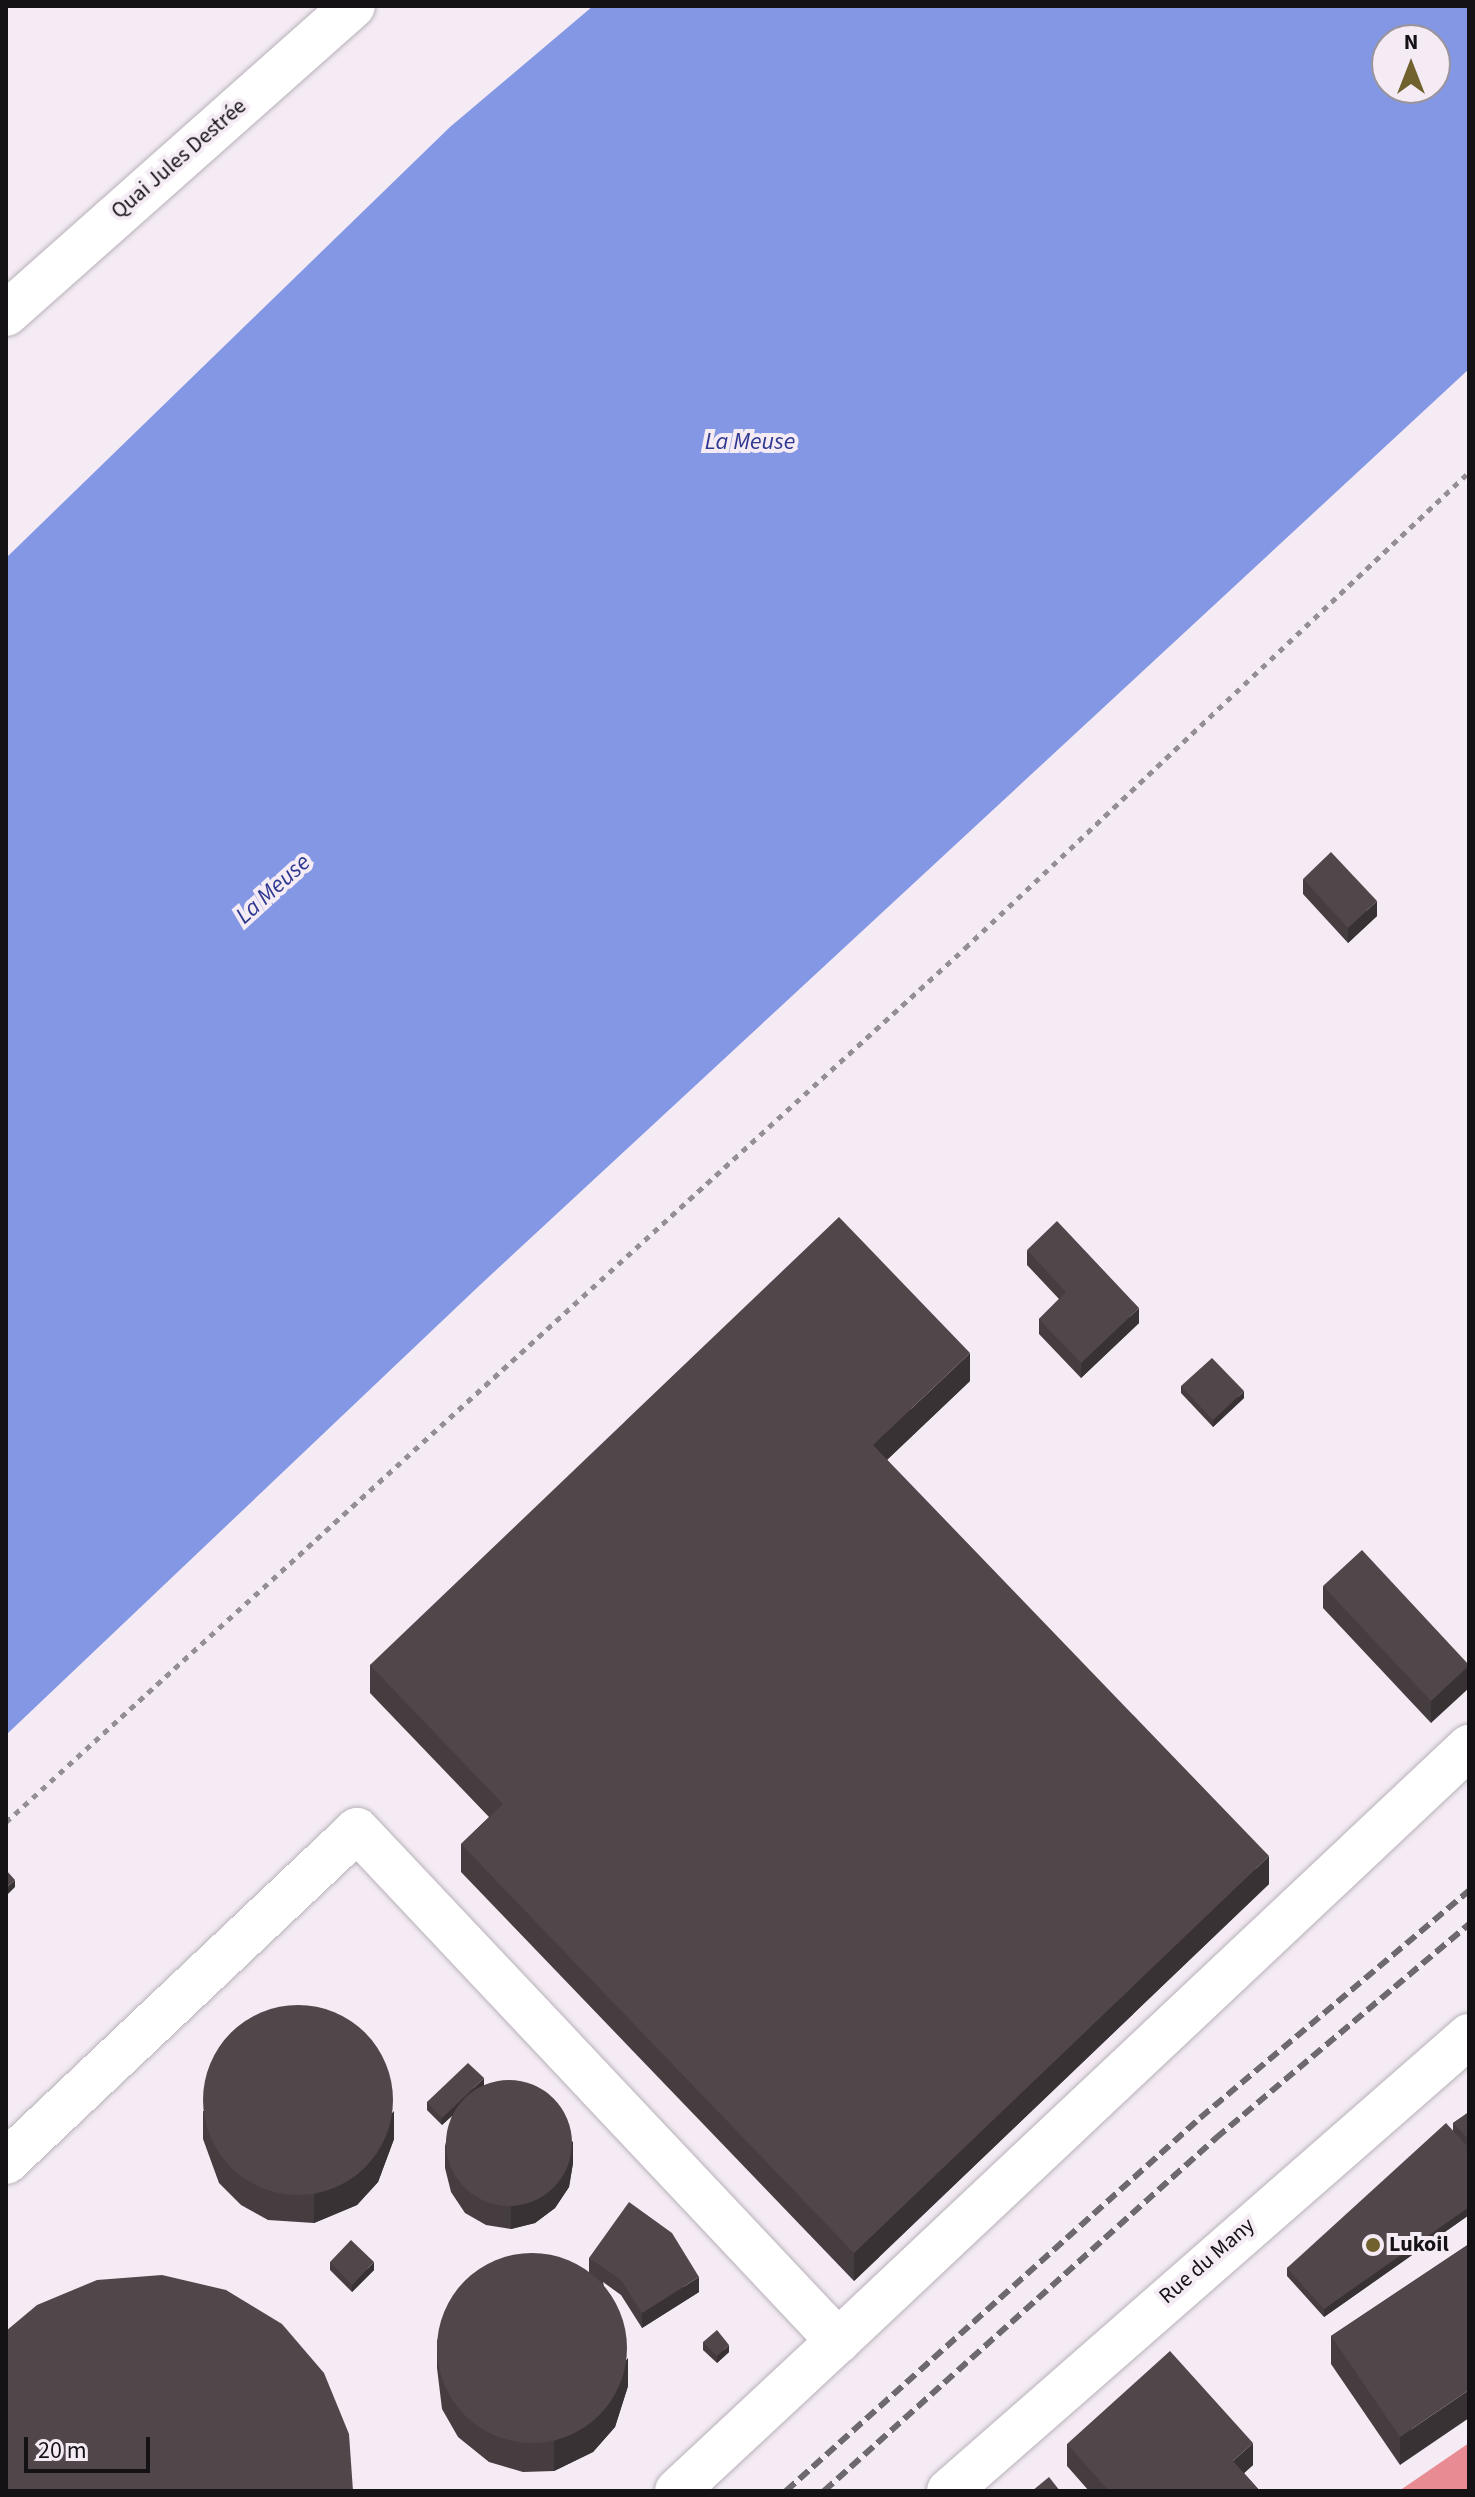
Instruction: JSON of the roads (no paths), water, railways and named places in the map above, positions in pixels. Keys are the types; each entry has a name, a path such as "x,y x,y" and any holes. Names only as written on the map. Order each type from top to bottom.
{"main road":[{"name":"Quai Jules Destrée","path":"6,314 353,6"},
{"path":"677,2491 1469,1747"},
{"path":"6,2162 357,1830 838,2341"},
{"name":"Rue du Many","path":"949,2491 1469,2036"}],"water":[{"name":"La Meuse","path":"593,6 1469,6 1469,369 480,1285 6,1735 6,558 450,127"}],"railway":[{"path":"786,2491 1200,2118 1469,1891"},
{"path":"824,2491 1216,2138 1469,1924"}],"place":[{"name":"Lukoil","path":"1373,2245"}]}
